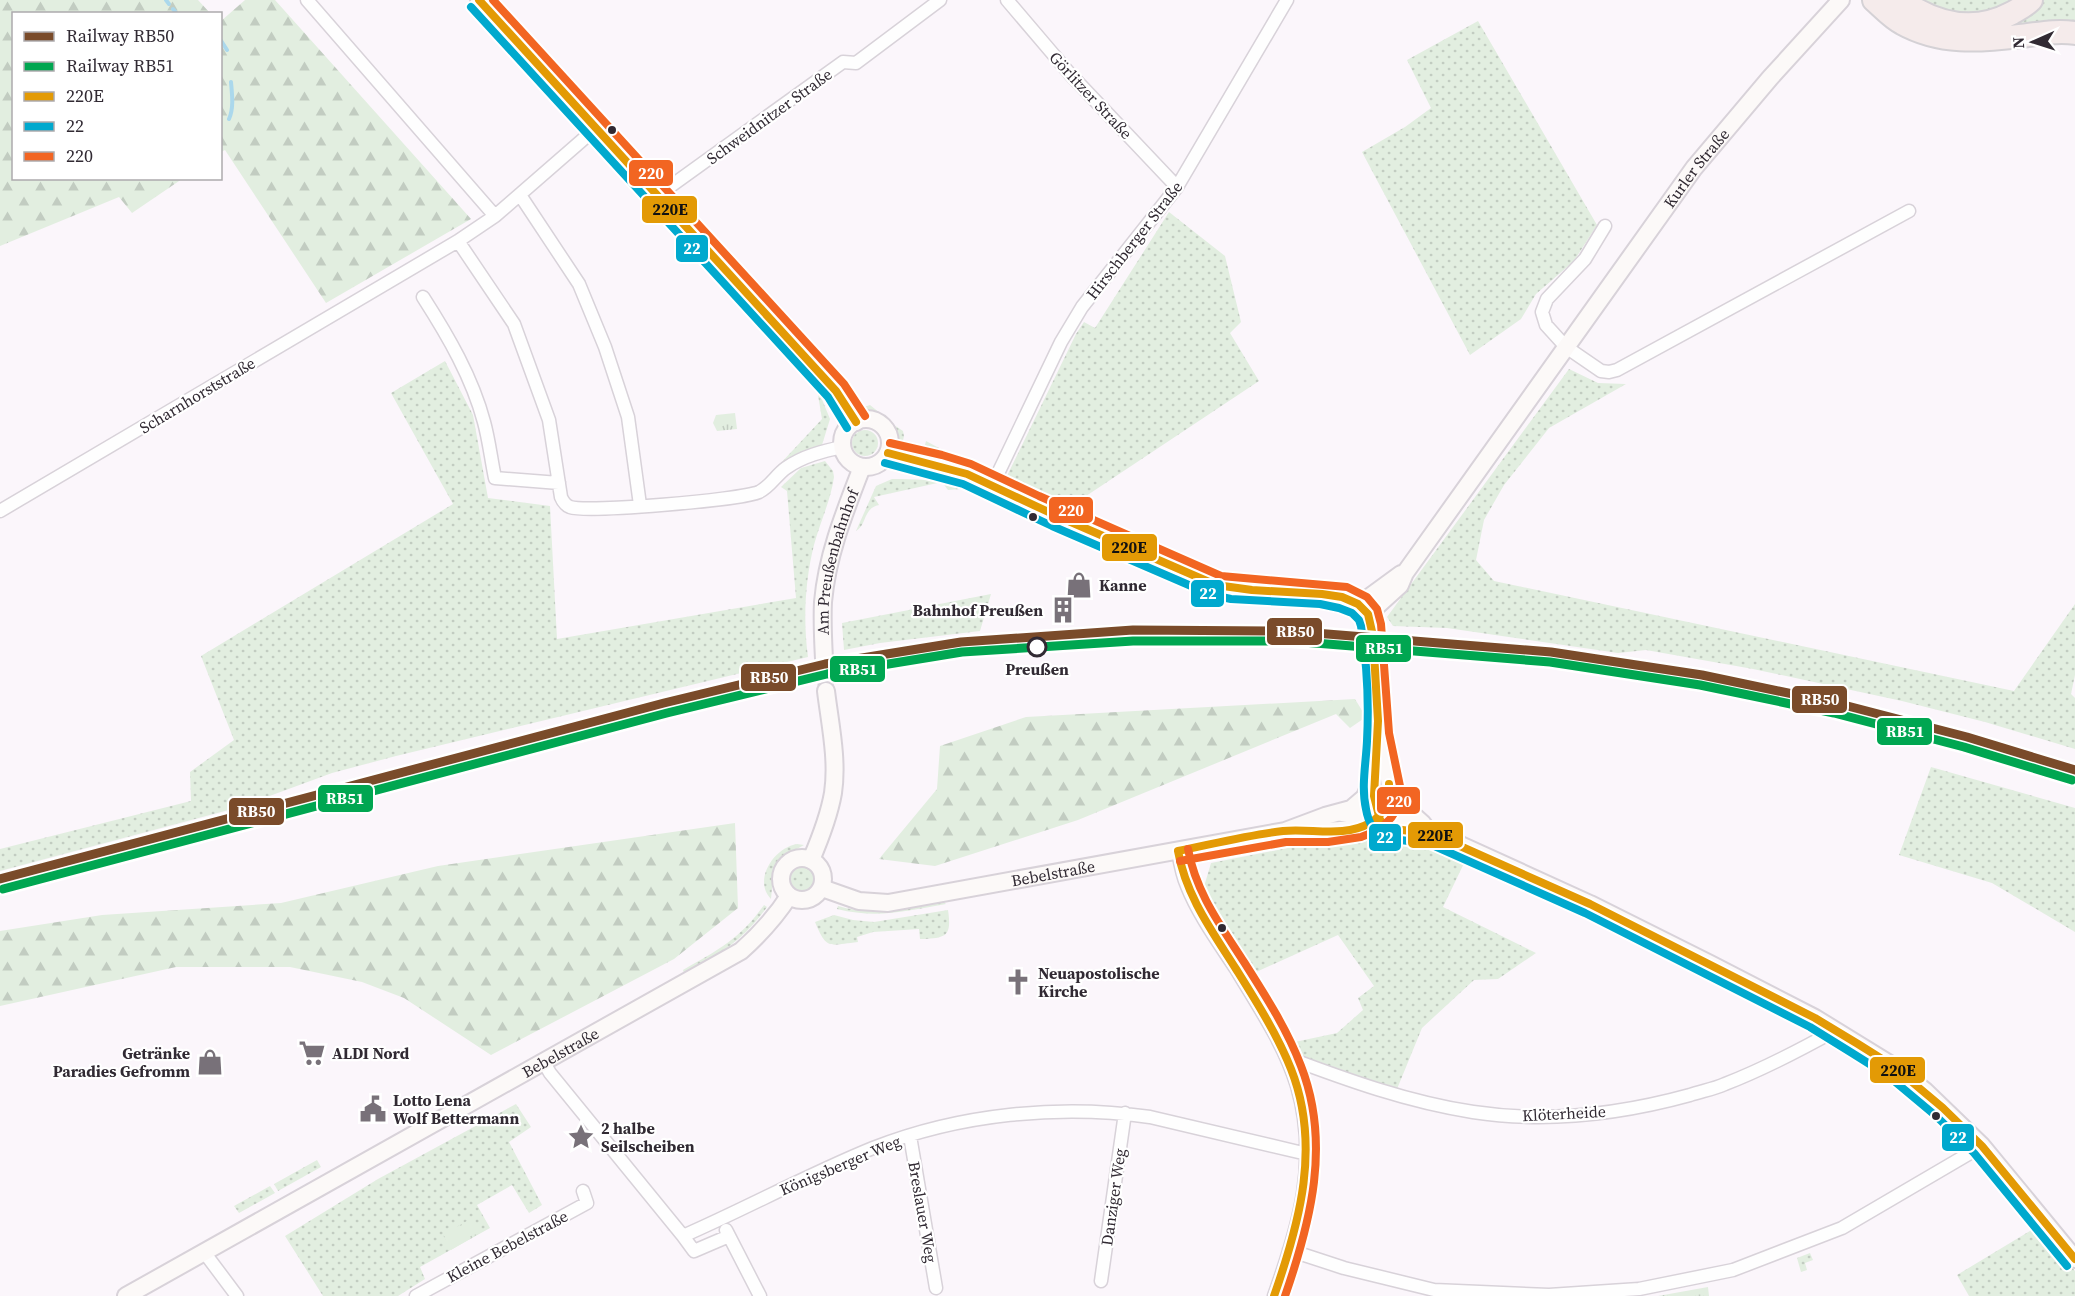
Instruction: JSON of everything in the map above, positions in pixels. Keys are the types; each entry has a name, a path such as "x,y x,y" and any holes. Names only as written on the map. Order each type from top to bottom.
{"highway":[{"path":"1874,0 1900,22 1925,33 1949,39 1979,40 2053,32 2075,33"},
{"path":"1901,0 1916,11 1941,22 1966,25 1981,24 2002,18 2031,0"}],"main road":[{"path":"479,0 836,391 856,422"},
{"name":"Kurler Straße","path":"1364,609 1400,585 1405,573 1694,168 1770,78 1841,0"},
{"path":"872,420 880,424 889,437 888,453 880,463 862,467 849,460 843,447 845,432 856,422 872,420"},
{"path":"888,453 940,465 1218,586 1343,597 1364,609 1371,625 1374,651 1378,734 1374,774 1377,823"},
{"name":"Am Preußenbahnhof","path":"824,659 822,623 829,565 836,537 862,467"},
{"path":"811,860 827,817 833,791 833,756 826,691"},
{"path":"1377,823 1388,804 1390,787 1378,734"},
{"path":"1341,813 1351,809 1365,797 1374,774"},
{"path":"1390,787 1403,806 1433,834"},
{"path":"1341,813 1377,823 1410,822 1590,904 1836,1030 1893,1066 1925,1091 1982,1146 2075,1259"},
{"name":"Bebelstraße","path":"822,888 859,901 888,903 1285,831 1325,816 1341,813"},
{"name":"Bebelstraße","path":"1285,831 1327,832 1377,823"},
{"path":"798,859 811,860 821,869 822,888 813,898 807,900 789,896 784,891 781,878 786,865 798,859"},
{"name":"Bebelstraße","path":"126,1296 741,951 776,916 789,896"}],"street":[{"path":"307,0 495,216"},
{"name":"Schweidnitzer Straße","path":"657,196 843,62 856,63 940,0"},
{"name":"Görlitzer Straße","path":"1007,0 1070,74 1177,187"},
{"name":"Hirschberger Straße","path":"992,486 1061,342 1082,307 1177,187 1287,0"},
{"name":"Scharnhorststraße","path":"0,511 458,241 495,216 595,129"},
{"path":"520,195 579,284 605,347 628,417 640,505"},
{"path":"1605,226 1585,259 1547,299 1542,312 1546,326 1566,347 1601,371 1609,372 1617,370 1909,211"},
{"path":"458,241 514,324 549,420 561,497 563,503 570,507 602,508 640,505 735,497 758,492 797,461 810,455 843,447"},
{"path":"423,297 450,339 467,375 484,422 495,478 559,483"},
{"path":"1178,851 1190,895 1257,1004 1286,1057 1302,1104 1307,1154 1302,1204 1274,1296"},
{"name":"Klöterheide","path":"1286,1057 1392,1095 1434,1105 1521,1116 1567,1116 1650,1106 1723,1086 1789,1056 1836,1030"},
{"path":"543,1061 550,1073 694,1251 729,1236"},
{"name":"Königsberger Weg","path":"683,1236 874,1148 957,1122 1053,1112 1125,1113 1307,1154"},
{"name":"Danziger Weg","path":"1101,1281 1125,1113"},
{"name":"Breslauer Weg","path":"910,1136 936,1288"},
{"path":"1289,1250 1344,1268 1434,1290 1549,1295 1639,1289 1733,1270 1842,1228 1982,1146"},
{"name":"Kleine Bebelstraße","path":"416,1296 587,1203 582,1191"},
{"path":"720,1220 760,1296"},
{"path":"204,1252 237,1296"}],"green space":[{"path":"0,0 198,0 209,12 12,12 12,180 181,180 132,213 119,197 0,246"},
{"path":"245,0 275,0 471,219 326,303 225,150 222,152 222,20"},
{"path":"1912,0 2018,0 2003,10 1963,18"},
{"path":"2040,0 2075,0 2075,28 2018,30 1935,28"},
{"path":"1478,21 1597,225 1574,261 1536,294 1521,319 1470,355 1362,152 1405,127 1431,108 1407,60"},
{"path":"1169,212 1225,256 1241,322 1230,333 1259,381 1071,506 1006,478 1076,334 1084,322 1095,328"},
{"path":"445,361 473,415 488,498 550,506 557,639 796,598 787,491 781,487 801,468 825,461 833,471 834,477 814,545 809,572 805,615 808,657 396,756 332,773 240,807 0,871 0,849 191,801 190,772 234,740 201,656 453,504 391,393"},
{"path":"1569,369 1598,383 1626,384 1549,428 1504,485 1484,520 1476,560 1494,581 2014,691 2075,604 2075,675 2071,694 2075,698 2075,749 1985,722 1902,701 1753,669 1646,650 1618,653 1447,628 1393,626 1387,617"},
{"path":"818,395 830,419 822,445 798,453 780,464 822,419"},
{"path":"870,405 885,417 882,420 861,408"},
{"path":"735,413 737,429 717,431 713,423 716,415"},
{"path":"891,423 903,431 902,445 896,441 888,426"},
{"path":"865,430 874,434 878,443 874,452 865,456 856,452 852,443 856,434"},
{"path":"926,441 939,448 933,456 923,453"},
{"path":"892,479 940,482 874,497 879,505 870,509 862,525 856,531 876,486"},
{"path":"943,483 952,486 960,489 948,490"},
{"path":"991,594 980,631 880,643 844,650 842,623"},
{"path":"1355,699 1366,717 1350,728 1336,714 1078,820 935,866 879,859 937,789 940,746 1026,717"},
{"path":"1931,767 2075,808 2075,932 1992,883 1899,855"},
{"path":"735,823 738,908 674,959 491,1055 404,998 362,982 290,967 176,967 0,1006 0,931 102,915 281,903 438,866"},
{"path":"1382,837 1467,857 1443,907 1536,953 1498,979 1474,980 1422,1028 1397,1089 1293,1055 1290,1043 1337,1033 1363,1010 1358,998 1374,986 1338,935 1254,973 1203,890 1211,863 1329,840"},
{"path":"797,844 804,845 788,854 776,866 771,899 764,883 768,866 780,852"},
{"path":"802,867 811,871 815,880 811,889 802,893 793,889 789,880 793,871"},
{"path":"943,901 946,904 879,914 837,909 838,906 877,911"},
{"path":"764,905 767,907 740,938 720,953 684,973 683,970 718,950 737,935"},
{"path":"948,910 948,931 941,937 929,939 920,939 919,929 873,932 857,937 858,942 835,945 826,942 815,922 834,915 874,922"},
{"path":"516,1104 531,1127 509,1142 542,1205 529,1213 512,1185 477,1205 490,1228 420,1267 425,1279 398,1296 323,1296 285,1236 378,1179"},
{"path":"317,1160 321,1167 278,1191 274,1184"},
{"path":"270,1186 275,1193 239,1213 234,1206"},
{"path":"472,1218 480,1233 451,1250 443,1235"},
{"path":"2038,1226 2075,1271 2075,1296 1969,1296 1957,1275"},
{"path":"1810,1253 1813,1260 1805,1263 1807,1270 1801,1272 1797,1258"},
{"path":"1708,1287 1709,1296 1658,1296"}],"waterway":[{"path":"166,0 169,4"},
{"path":"222,42 227,50"},
{"path":"229,119 232,106 231,82"}],"tunnel":[{"path":"824,659 826,691"}],"rail line":[{"name":"RB50","path":"0,879 664,703 825,664 961,642 1133,630 1290,631 1551,652 1702,675 1836,703 1967,737 2075,770"},
{"name":"RB51","path":"3,889 667,713 827,674 962,652 1133,641 1290,641 1550,662 1700,685 1834,713 1964,747 2072,780"}],"transit line":[{"name":"220E","path":"479,0 836,391 856,422"},
{"name":"220","path":"493,0 844,384 865,416"},
{"name":"22","path":"471,7 828,397 847,428"},
{"name":"220","path":"890,443 971,464 1221,576 1347,587 1367,597 1377,609 1381,624 1389,733 1400,786 1398,807 1391,818 1379,830 1361,837 1328,842 1286,842 1180,861"},
{"name":"220E","path":"888,453 967,474 1216,585 1252,590 1322,594 1342,597 1358,604 1368,614 1373,636 1378,721 1374,796 1380,820 1387,828 1433,834 1590,904 1815,1018 1858,1044 1893,1066 1943,1108 1982,1146 2075,1259"},
{"name":"22","path":"885,463 963,484 1052,526 1212,595 1231,599 1320,604 1352,613 1361,626 1366,669 1368,712 1365,801 1370,822 1378,833 1386,838 1430,844 1585,913 1810,1027 1852,1053 1887,1075 1936,1116 1974,1153 2067,1266"},
{"name":"220E","path":"1178,851 1283,831 1338,831 1360,828 1375,820 1382,811 1387,801 1389,784"},
{"name":"220","path":"1188,849 1203,895 1282,1026 1301,1066 1310,1095 1315,1124 1314,1182 1303,1239 1285,1296"},
{"name":"220E","path":"1178,851 1194,898 1209,927 1273,1030 1291,1069 1300,1098 1305,1126 1306,1155 1303,1183 1292,1240 1274,1296"}],"place":[{"name":"Kanne","path":"1079,585"},
{"name":"Bahnhof Preußen","path":"1063,610"},
{"name":"Preußen","path":"1037,647"},
{"name":"Neuapostolische Kirche","path":"1018,982"},
{"name":"ALDI Nord","path":"312,1053"},
{"name":"Getränke Paradies Gefromm","path":"210,1062"},
{"name":"Lotto Lena Wolf Bettermann","path":"373,1109"},
{"name":"2 halbe Seilscheiben","path":"581,1137"}]}
